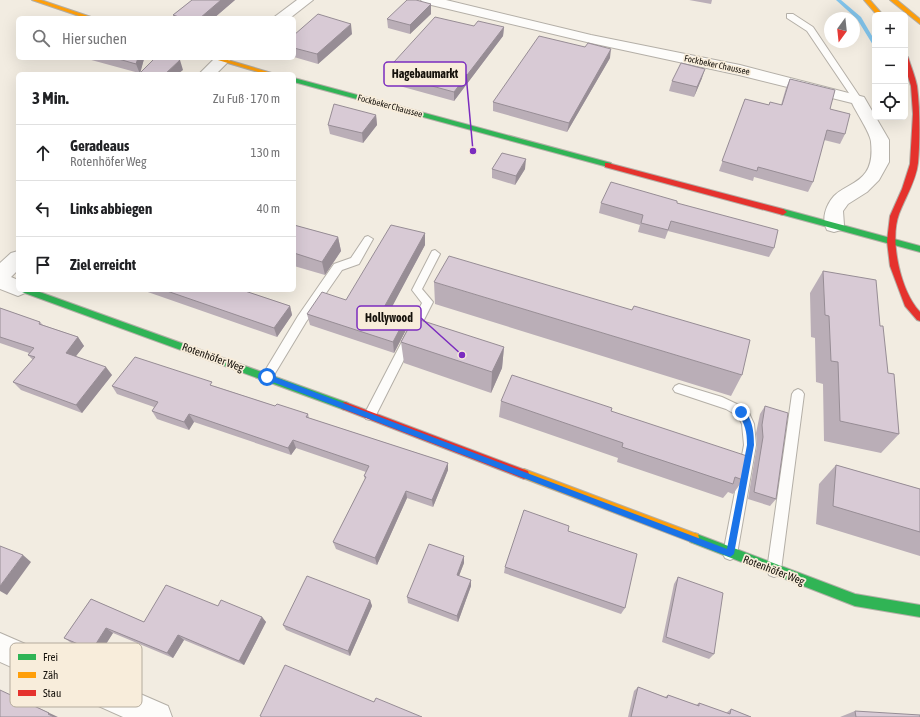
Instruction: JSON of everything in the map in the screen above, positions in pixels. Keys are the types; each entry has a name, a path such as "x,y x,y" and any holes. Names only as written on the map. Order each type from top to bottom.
{"main road":[{"path":"35,0 85,16"},
{"path":"867,0 877,12"},
{"path":"889,2 898,12"},
{"path":"889,2 920,22"},
{"path":"908,20 920,29"},
{"path":"223,60 265,72"},
{"path":"908,67 914,86 916,114 914,164 906,189 894,216 891,241 894,266 909,306 920,318"},
{"name":"Fockbeker Chaussee","path":"296,81 920,249"},
{"name":"Rotenhöfer Weg","path":"31,292 370,415 730,554 855,600 920,611"}],"street":[{"path":"283,16 306,0"},
{"name":"Fockbeker Chaussee","path":"428,0 591,39 740,70 858,100"},
{"path":"209,72 219,60"},
{"path":"834,225 834,211 842,200 861,188 873,176 880,162 880,140 858,100"},
{"path":"0,275 16,260"},
{"path":"0,281 16,287"},
{"path":"0,647 10,651"},
{"path":"135,707 157,717"}],"lane":[{"path":"790,16 810,29 858,100"},
{"path":"267,377 302,319 338,267 355,261 368,239"},
{"path":"370,415 428,302 417,290 435,254"},
{"path":"679,389 731,406 741,412 748,422 750,430 750,445 730,554"},
{"path":"774,570 798,394"}],"building":[{"path":"192,0 221,0 202,16 173,15"},
{"path":"407,0 416,0 431,4 410,25 387,19"},
{"path":"318,14 351,24 317,54 296,49 296,33"},
{"path":"435,17 474,26 478,21 504,27 454,92 384,73"},
{"path":"539,36 585,47 588,43 611,49 569,123 493,102"},
{"path":"122,60 137,60 136,64"},
{"path":"153,60 180,60 167,72 141,72"},
{"path":"681,63 705,69 697,87 672,81"},
{"path":"790,79 835,90 830,109 850,114 845,134 827,130 813,182 758,167 757,171 722,161 745,99 769,105 770,102 782,105"},
{"path":"334,104 376,115 362,133 328,125"},
{"path":"502,153 526,159 516,176 492,169"},
{"path":"611,182 677,201 677,203 778,230 774,248 671,221 668,230 641,223 643,215 601,203"},
{"path":"391,225 425,233 382,311 405,319 393,342 307,314 322,292 346,300"},
{"path":"296,226 338,237 322,262 296,254"},
{"path":"449,256 632,310 634,306 750,340 742,375 434,282"},
{"path":"823,271 876,280 880,326 883,326 888,373 894,374 899,434 840,421 838,362 831,361 829,316 825,315"},
{"path":"170,292 248,292 290,306 274,328"},
{"path":"0,308 40,322 39,324 78,337 66,353 106,367 76,405 13,382 35,357 28,355 34,348 0,337"},
{"path":"414,318 504,347 492,372 401,342"},
{"path":"135,357 212,382 210,385 275,406 277,404 308,414 306,417 448,463 432,500 406,491 375,558 333,542 366,477 364,476 369,466 293,440 288,448 189,414 184,422 152,411 158,402 112,386"},
{"path":"512,375 612,408 611,411 747,456 743,480 735,477 733,484 622,447 623,443 501,401"},
{"path":"765,406 788,413 776,499 754,492 763,437 762,425"},
{"path":"836,465 920,489 920,532 833,506"},
{"path":"524,510 569,526 568,531 637,554 625,608 505,567"},
{"path":"429,544 464,556 457,575 471,580 457,616 407,597"},
{"path":"0,546 23,555 0,586"},
{"path":"307,576 370,600 348,651 283,625"},
{"path":"678,577 723,593 714,654 666,637"},
{"path":"166,585 218,606 221,600 262,617 239,661 178,635 167,653 106,628 96,643 76,643 64,638 91,599 144,622"},
{"path":"285,665 374,702 376,698 422,717 262,717 260,716"},
{"path":"638,687 667,698 668,695 699,706 699,703 730,714 731,709 751,717 631,717"},
{"path":"0,690 10,695 10,707 36,707 54,717 0,717"},
{"path":"855,711 920,715 920,717 856,717"}],"waterway":[{"path":"838,0 859,18 872,40"}],"traffic: fast":[{"path":"296,81 608,165"},
{"path":"783,212 920,249"},
{"path":"31,292 345,406"},
{"path":"694,538 855,600 920,611"}],"traffic: slow":[{"path":"35,0 85,16"},
{"path":"867,0 877,12"},
{"path":"893,0 920,22"},
{"path":"221,60 265,72"},
{"path":"524,474 694,538"}],"traffic: jam":[{"path":"891,241 894,216 906,189 914,164 916,114 914,86 908,67"},
{"path":"608,165 783,212"},
{"path":"891,241 894,266 909,306 920,318"},
{"path":"345,406 524,474"}],"place":[{"name":"Hagebaumarkt","path":"473,151"},
{"name":"Hollywood","path":"462,355"}],"route":[{"path":"267,377 370,415 730,554 750,445 750,430 748,422 741,412"}]}
